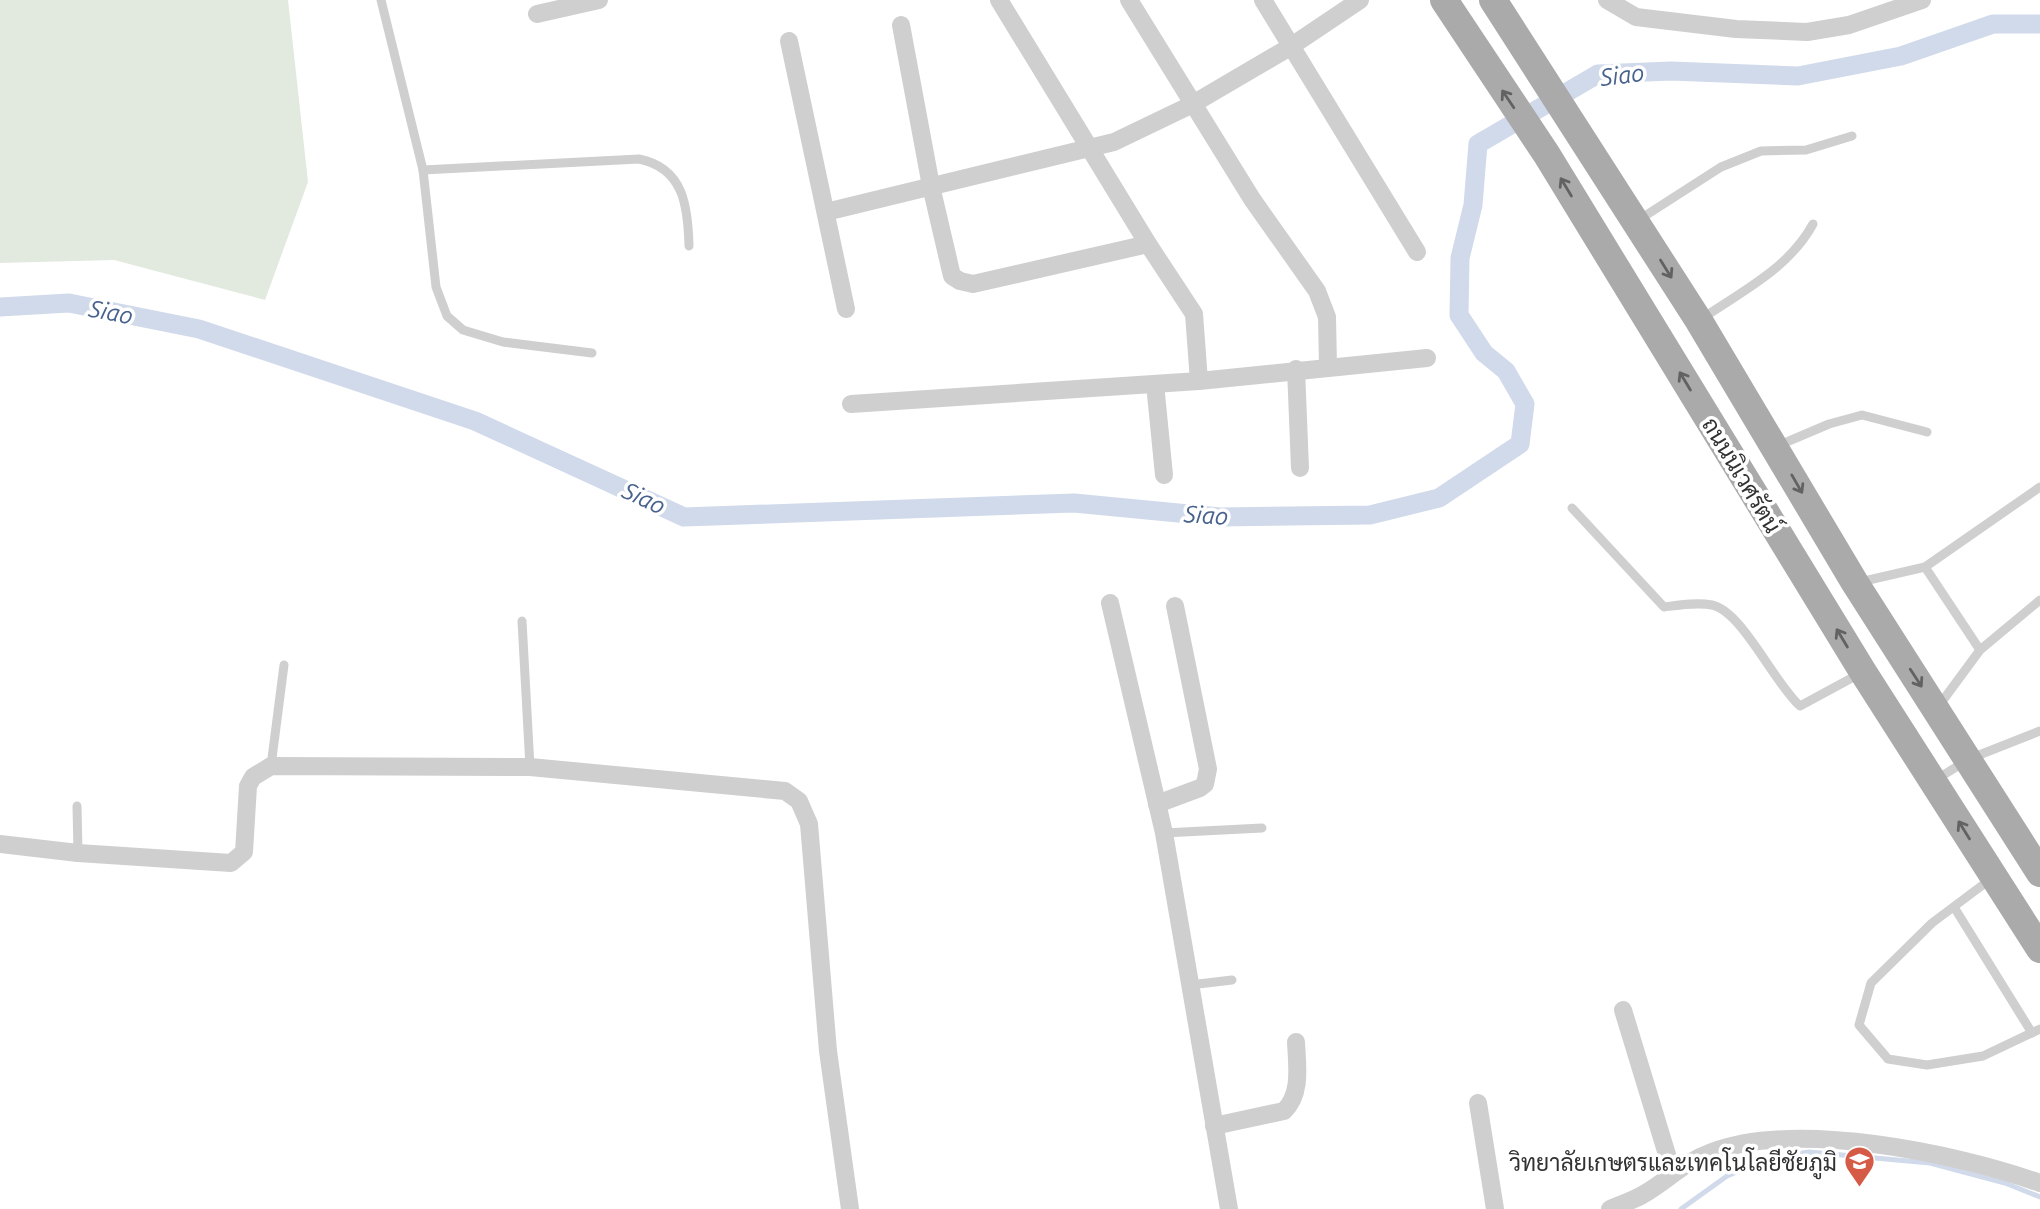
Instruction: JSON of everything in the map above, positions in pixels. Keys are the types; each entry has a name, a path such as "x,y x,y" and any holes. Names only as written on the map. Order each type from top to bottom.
{"main road":[{"name":"ถนนนิเวศรัตน์","path":"1493,0 1699,321 1776,446 1854,583 2040,873"},
{"name":"ถนนนิเวศรัตน์","path":"1450,10 1547,155 1863,672 2040,949"}],"street":[{"path":"537,14 599,0"},
{"path":"999,0 1197,321 1199,381"},
{"path":"1129,0 1191,105 1252,200 1317,291 1326,317 1328,366"},
{"path":"1263,0 1417,252"},
{"path":"826,212 1090,149 1121,139 1191,105 1290,47 1360,0"},
{"path":"1607,0 1636,17 1736,29 1807,32 1849,25 1922,0"},
{"path":"901,24 931,186 952,276 973,284 1148,244"},
{"path":"789,41 846,309"},
{"path":"851,404 1199,381 1296,369 1427,358"},
{"path":"1296,369 1300,468"},
{"path":"1155,384 1164,475"},
{"path":"1110,603 1164,833 1229,1209"},
{"path":"1157,804 1200,788 1205,784 1208,769 1175,606"},
{"path":"0,844 78,853 231,863 244,852 248,786 253,777 271,766 530,767 785,791 799,802 809,824 828,1051 850,1209"},
{"path":"1623,1010 1672,1171"},
{"path":"1213,1126 1284,1111 1291,1104 1296,1091 1296,1042"},
{"path":"1478,1103 1495,1209"},
{"path":"1610,1209 1645,1194 1672,1171 1710,1152 1751,1140 1798,1137 1906,1149 2012,1173 2040,1183"}],"lane":[{"path":"381,0 423,170 436,287 447,316 463,330 503,342 592,353"},
{"path":"1636,222 1721,167 1761,151 1806,150 1852,136"},
{"path":"423,170 639,159 656,162 682,192 688,214 690,246"},
{"path":"1699,321 1785,262 1803,242 1813,224"},
{"path":"1776,446 1829,424 1862,415 1927,432"},
{"path":"1854,583 1925,567 2040,487"},
{"path":"1572,508 1664,607 1714,605 1736,620 1784,692 1800,705 1863,672"},
{"path":"1925,567 1980,650"},
{"path":"1936,710 1980,650 2040,600"},
{"path":"522,621 530,767"},
{"path":"271,766 284,665"},
{"path":"1933,781 1969,759 2040,731"},
{"path":"76,806 78,853"},
{"path":"1164,833 1262,828"},
{"path":"1954,907 2036,1031 1983,1056 1927,1065 1888,1059 1858,1025 1871,983 1932,923 1993,877"},
{"path":"1190,985 1231,980"}],"shaded area":[{"path":"0,0 288,0 308,182 265,300 114,260 0,263"}],"waterway":[{"name":"Siao","path":"0,307 69,303 199,329 475,421 684,517 1074,503 1220,517 1370,515 1439,498 1520,444 1525,404 1506,371 1484,353 1459,315 1460,258 1473,205 1478,144 1598,74 1671,71 1798,76 1901,56 1993,24 2040,24"},
{"path":"1681,1209 1727,1176 1770,1158 1809,1152 1930,1163 2005,1183 2040,1197"}],"place":[{"name":"วิทยาลัยเกษตรและเทคโนโลยีชัยภูมิ","path":"1860,1189"}]}
